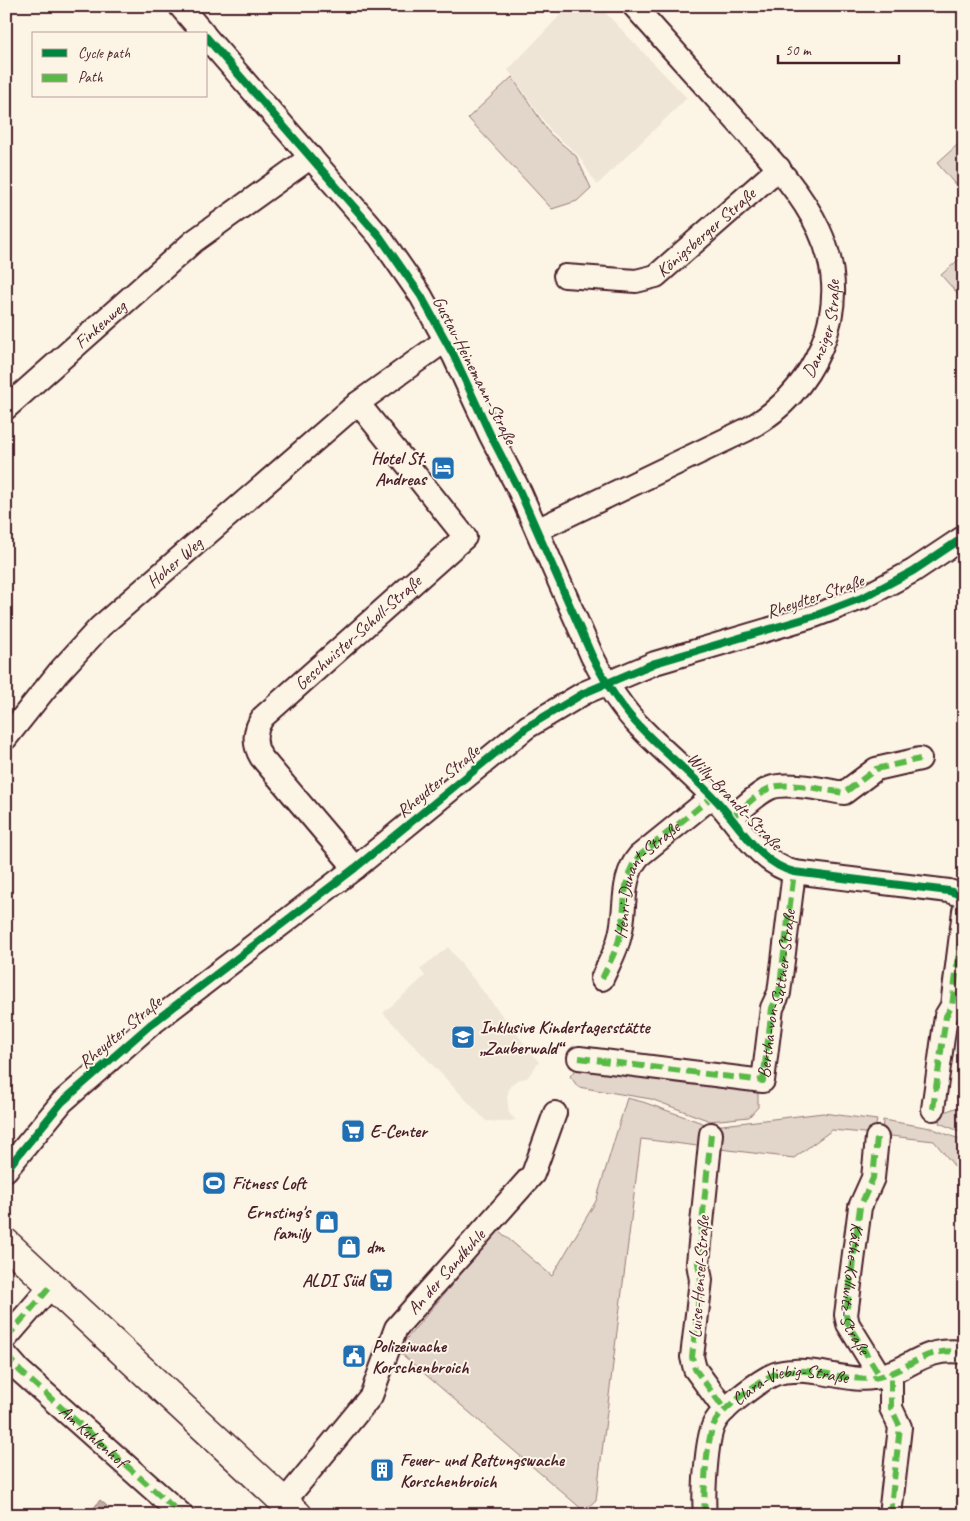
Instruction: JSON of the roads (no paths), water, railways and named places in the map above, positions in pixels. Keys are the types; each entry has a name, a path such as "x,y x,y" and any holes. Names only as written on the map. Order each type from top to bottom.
{"main road":[{"name":"An der Sandkuhle","path":"6,1242 290,1510"}],"street":[{"path":"180,6 202,32"},
{"name":"Danziger Straße","path":"538,530 764,420 786,402 805,379 818,356 829,322 832,301 831,267 826,244 806,202 779,168 634,6"},
{"name":"Gustav-Heinemann-Straße","path":"208,39 394,255 446,340 538,530 573,614 606,683"},
{"name":"Finkenweg","path":"6,408 194,241 311,157"},
{"name":"Königsberger Straße","path":"565,276 636,281 656,276 779,168"},
{"name":"Gustav-Heinemann-Straße","path":"358,403 446,340"},
{"name":"Hoher Weg","path":"6,738 58,673 95,632 358,403"},
{"name":"Geschwister-Scholl-Straße","path":"355,868 261,757 256,744 257,727 262,717 465,537 358,403"},
{"name":"Rheydter Straße","path":"6,1170 68,1096 150,1026 355,868 527,727 566,703 606,683 668,658 852,602 902,578 964,537"},
{"name":"Willy-Brandt-Straße","path":"606,683 641,729 713,796 766,858 781,868 794,872 949,891 964,896"},
{"path":"732,817 771,787 787,786 844,792 876,769 920,760"},
{"name":"Henri-Dunant-Straße","path":"602,978 620,935 627,880 633,864 639,856 713,796"},
{"name":"Bertha-von-Suttner-Straße","path":"579,1058 763,1081 772,1008 779,993 794,872"},
{"path":"933,1109 946,1016 952,1006 964,911"},
{"name":"An der Sandkuhle","path":"290,1510 371,1396 396,1328 533,1174 555,1113"},
{"name":"Luise-Hensel-Straße","path":"711,1134 698,1263 702,1280 692,1356 695,1369 725,1410"},
{"name":"Käthe-Kollwitz-Straße","path":"877,1138 873,1178 860,1207 846,1315 848,1324 886,1374"},
{"path":"6,1338 52,1286"},
{"name":"Clara-Viebig-Straße","path":"705,1515 704,1495 710,1437 715,1421 725,1410 766,1378 780,1373 803,1371 864,1378 886,1374 931,1353 949,1350 964,1352"},
{"name":"Am Kuhlenhof","path":"6,1355 16,1368 182,1515"},
{"path":"886,1374 891,1408 900,1427 890,1515"}],"place":[{"name":"Hotel St. Andreas","path":"443,468"},
{"name":"Inklusive Kindertagesstätte „Zauberwald“","path":"463,1037"},
{"name":"E-Center","path":"353,1131"},
{"name":"Fitness Loft","path":"214,1183"},
{"name":"Ernsting's family","path":"327,1222"},
{"name":"dm","path":"349,1247"},
{"name":"ALDI Süd","path":"381,1280"},
{"name":"Polizeiwache Korschenbroich","path":"354,1356"},
{"name":"Feuer- und Rettungswache Korschenbroich","path":"382,1470"}]}
